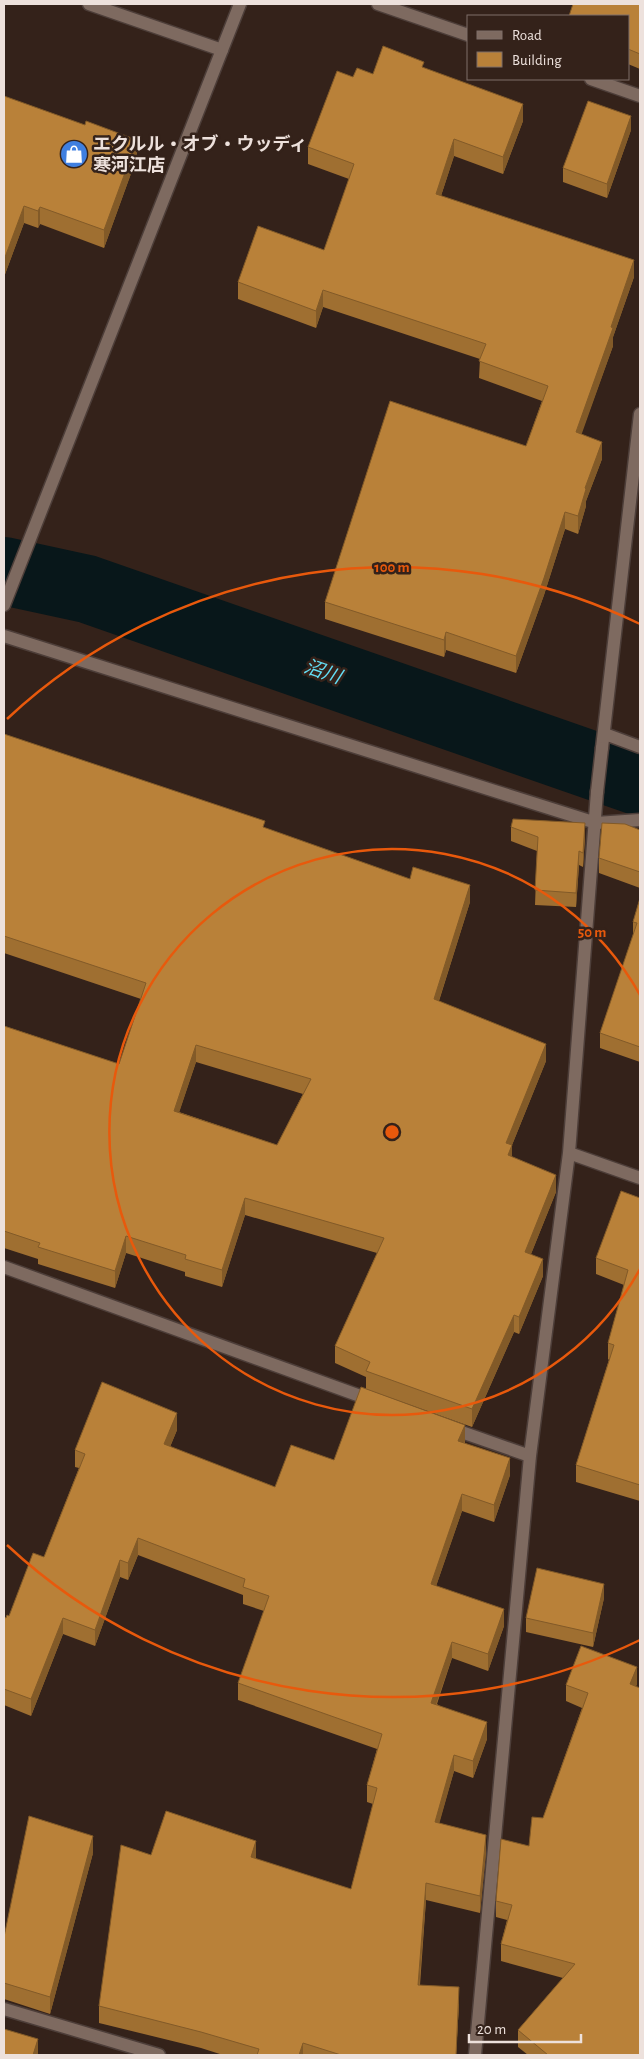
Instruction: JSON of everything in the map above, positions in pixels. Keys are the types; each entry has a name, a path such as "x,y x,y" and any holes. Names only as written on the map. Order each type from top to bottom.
{"street":[{"path":"89,4 222,50"},
{"path":"4,605 240,4"},
{"path":"378,4 467,35"},
{"path":"594,80 640,96"},
{"path":"475,2055 530,1456 569,1154 597,792 640,414"},
{"path":"4,636 596,823 640,820"},
{"path":"605,734 640,747"},
{"path":"569,1154 640,1178"},
{"path":"4,1267 389,1406"},
{"path":"436,1423 530,1456"},
{"path":"4,2009 159,2055"}],"building":[{"path":"573,4 640,4 640,54 629,49 629,15 569,15"},
{"path":"383,46 424,62 422,67 523,104 503,157 454,139 436,194 634,260 611,327 613,328 576,432 602,442 585,488 578,516 565,512 516,656 446,632 444,640 325,602 390,401 526,446 548,386 479,361 486,344 323,290 316,311 238,282 258,226 324,250 354,164 308,147 337,71 353,77 357,68 373,74"},
{"path":"4,96 85,125 86,121 137,140 104,230 40,207 38,211 24,206 4,260"},
{"path":"588,101 631,116 607,184 563,168"},
{"path":"4,734 265,821 263,827 410,879 413,867 470,885 434,999 546,1044 506,1143 512,1145 508,1155 556,1175 525,1252 543,1259 519,1317 514,1315 472,1409 366,1371 370,1362 335,1346 384,1238 245,1198 222,1270 185,1259 186,1255 126,1236 115,1271 38,1247 40,1243 4,1231 4,1026 119,1064 146,983 4,936","holes":["196,1045 311,1079 277,1145 174,1111"]},
{"path":"513,819 585,823 583,853 579,851 576,893 535,890 538,837 511,827"},
{"path":"602,823 625,824 640,830 640,872 599,858"},
{"path":"640,898 640,1047 600,1033 637,923 633,922"},
{"path":"621,1191 640,1198 640,1485 576,1465 614,1345 608,1343 628,1270 596,1258"},
{"path":"102,1382 177,1413 164,1444 275,1487 291,1445 334,1460 361,1387 465,1425 458,1441 510,1458 494,1505 462,1494 431,1584 504,1609 488,1654 452,1642 431,1703 487,1722 473,1761 454,1755 435,1822 486,1835 480,1896 426,1883 418,1985 459,1987 456,2055 341,2055 303,2043 299,2055 257,2055 259,2049 99,2006 121,1845 151,1855 166,1811 256,1841 251,1857 351,1889 377,1788 367,1785 382,1734 238,1683 269,1596 243,1587 245,1579 138,1538 128,1563 120,1560 95,1630 63,1618 31,1699 4,1689 4,1617 9,1616 33,1553 44,1557 85,1454 75,1450"},
{"path":"537,1568 604,1584 593,1633 526,1618"},
{"path":"581,1646 637,1667 630,1684 640,1688 640,2055 548,2055 518,2030 575,1964 501,1944 512,1905 496,1901 501,1839 529,1846 532,1817 543,1818 588,1693 566,1685"},
{"path":"29,1816 93,1836 50,1997 4,1983 4,1937"},
{"path":"4,2029 38,2039 33,2055 4,2055"}],"waterway":[{"name":"沼川","path":"4,571 87,589 640,782"}],"place":[{"name":"エクルル・オブ・ウッディ 寒河江店","path":"74,154"}]}
